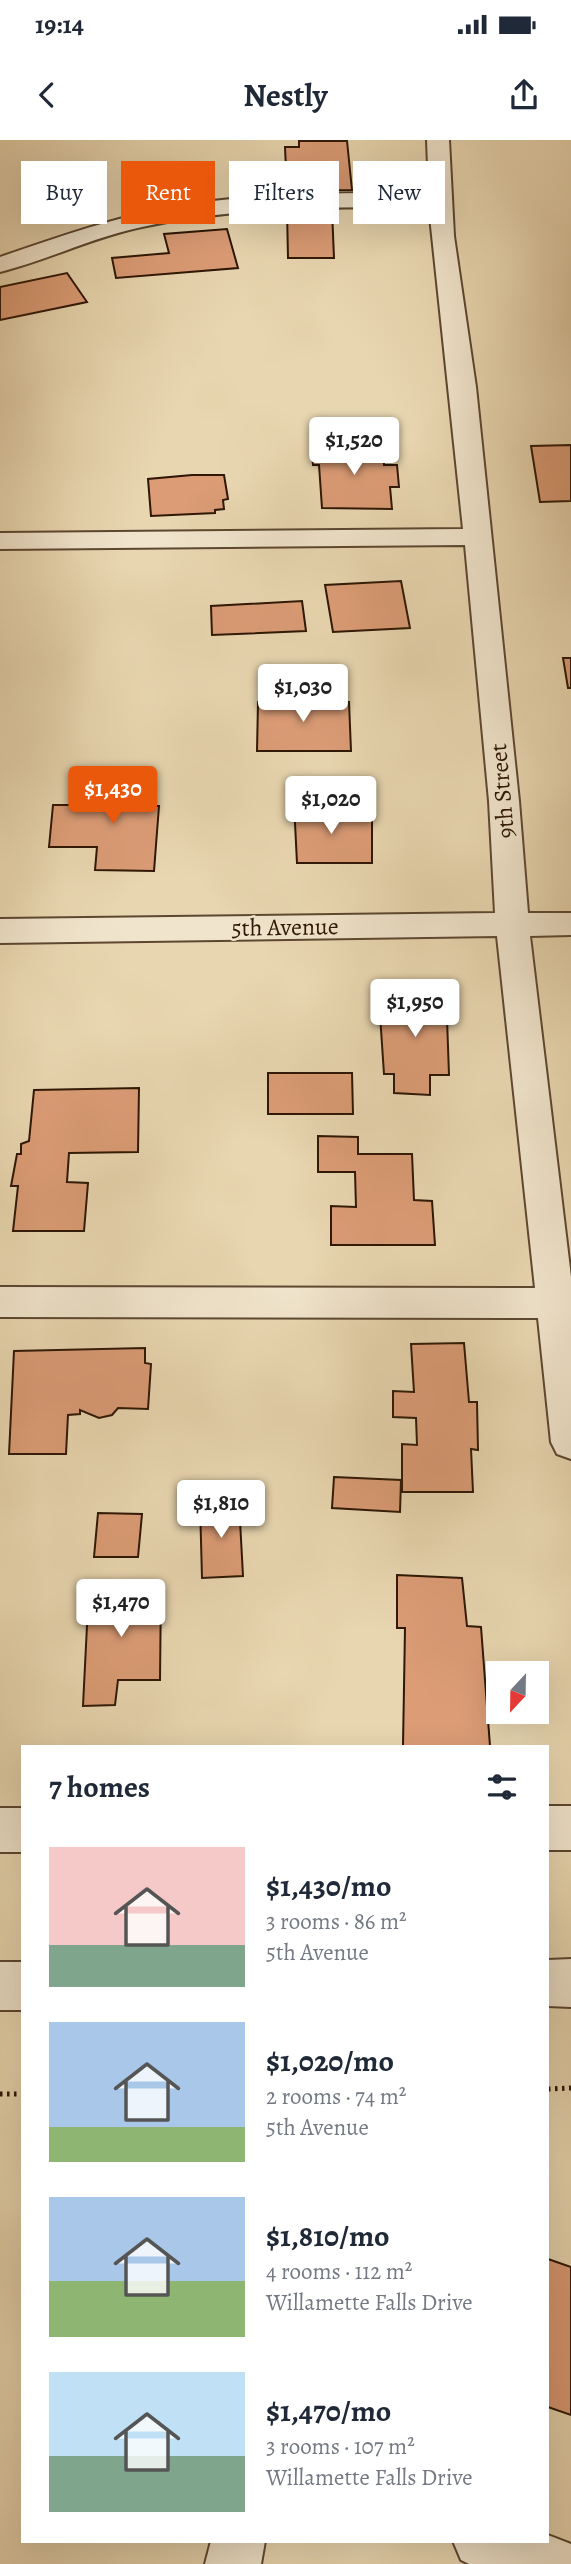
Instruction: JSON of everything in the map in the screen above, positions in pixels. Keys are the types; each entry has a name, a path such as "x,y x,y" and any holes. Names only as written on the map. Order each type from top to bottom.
{"street":[{"name":"9th Street","path":"438,140 439,161"},
{"path":"0,265 141,220 208,208 353,201"},
{"name":"9th Street","path":"443,224 478,537 504,800 512,924 571,1442"},
{"path":"0,541 478,537"},
{"name":"5th Avenue","path":"0,931 571,924"},
{"path":"0,1303 557,1303"},
{"path":"549,1828 571,1828"},
{"path":"0,1830 21,1830"},
{"path":"549,1983 571,1983"},
{"path":"0,1986 21,1986"},
{"path":"233,2564 238,2543"},
{"path":"486,2543 552,2564"}],"path":[{"path":"549,2089 571,2088"},
{"path":"0,2094 21,2094"}],"building":[{"path":"299,141 347,141 352,190 339,190 339,161 286,161 285,147 299,147"},
{"path":"287,224 333,224 334,258 288,258"},
{"path":"227,229 238,268 116,278 112,258 169,253 164,234"},
{"path":"67,273 87,302 0,320 0,287"},
{"path":"311,444 383,447 384,465 397,465 399,487 390,487 392,509 322,508 319,465 313,465"},
{"path":"571,445 571,501 540,502 531,446"},
{"path":"224,475 228,499 223,500 224,509 215,510 215,513 151,516 148,479"},
{"path":"401,581 410,628 333,632 325,585"},
{"path":"302,601 306,631 212,635 211,606"},
{"path":"563,658 571,658 571,688 568,688"},
{"path":"312,689 313,701 349,702 351,751 257,751 258,702 276,702 276,690"},
{"path":"107,777 152,777 150,806 159,806 154,871 95,870 97,847 49,847 53,805 102,805"},
{"path":"294,803 340,804 340,820 372,819 372,863 297,863"},
{"path":"401,990 446,990 449,1075 430,1075 430,1095 394,1093 394,1074 384,1074 379,1000 401,1000"},
{"path":"268,1073 352,1073 353,1114 268,1114"},
{"path":"139,1088 138,1152 69,1153 67,1182 88,1183 84,1231 13,1231 18,1186 11,1186 17,1154 21,1154 21,1144 29,1141 34,1090"},
{"path":"318,1136 358,1137 358,1154 412,1154 414,1200 432,1201 435,1245 331,1245 331,1206 356,1207 355,1172 318,1172"},
{"path":"464,1343 469,1402 477,1402 478,1450 471,1449 473,1492 402,1492 402,1444 417,1445 416,1418 393,1417 393,1391 414,1392 411,1344"},
{"path":"145,1348 145,1363 151,1364 148,1409 118,1408 112,1415 99,1418 80,1410 80,1414 68,1415 66,1454 9,1454 14,1351"},
{"path":"334,1477 401,1480 400,1512 332,1508"},
{"path":"239,1502 243,1576 202,1578 200,1504"},
{"path":"98,1513 142,1514 138,1557 94,1557"},
{"path":"397,1575 462,1578 467,1626 481,1627 486,1724 488,1724 490,1745 403,1745 405,1628 397,1628"},
{"path":"89,1585 161,1585 160,1680 118,1680 115,1705 83,1706"},
{"path":"549,2259 571,2267 571,2415 549,2407"}]}
